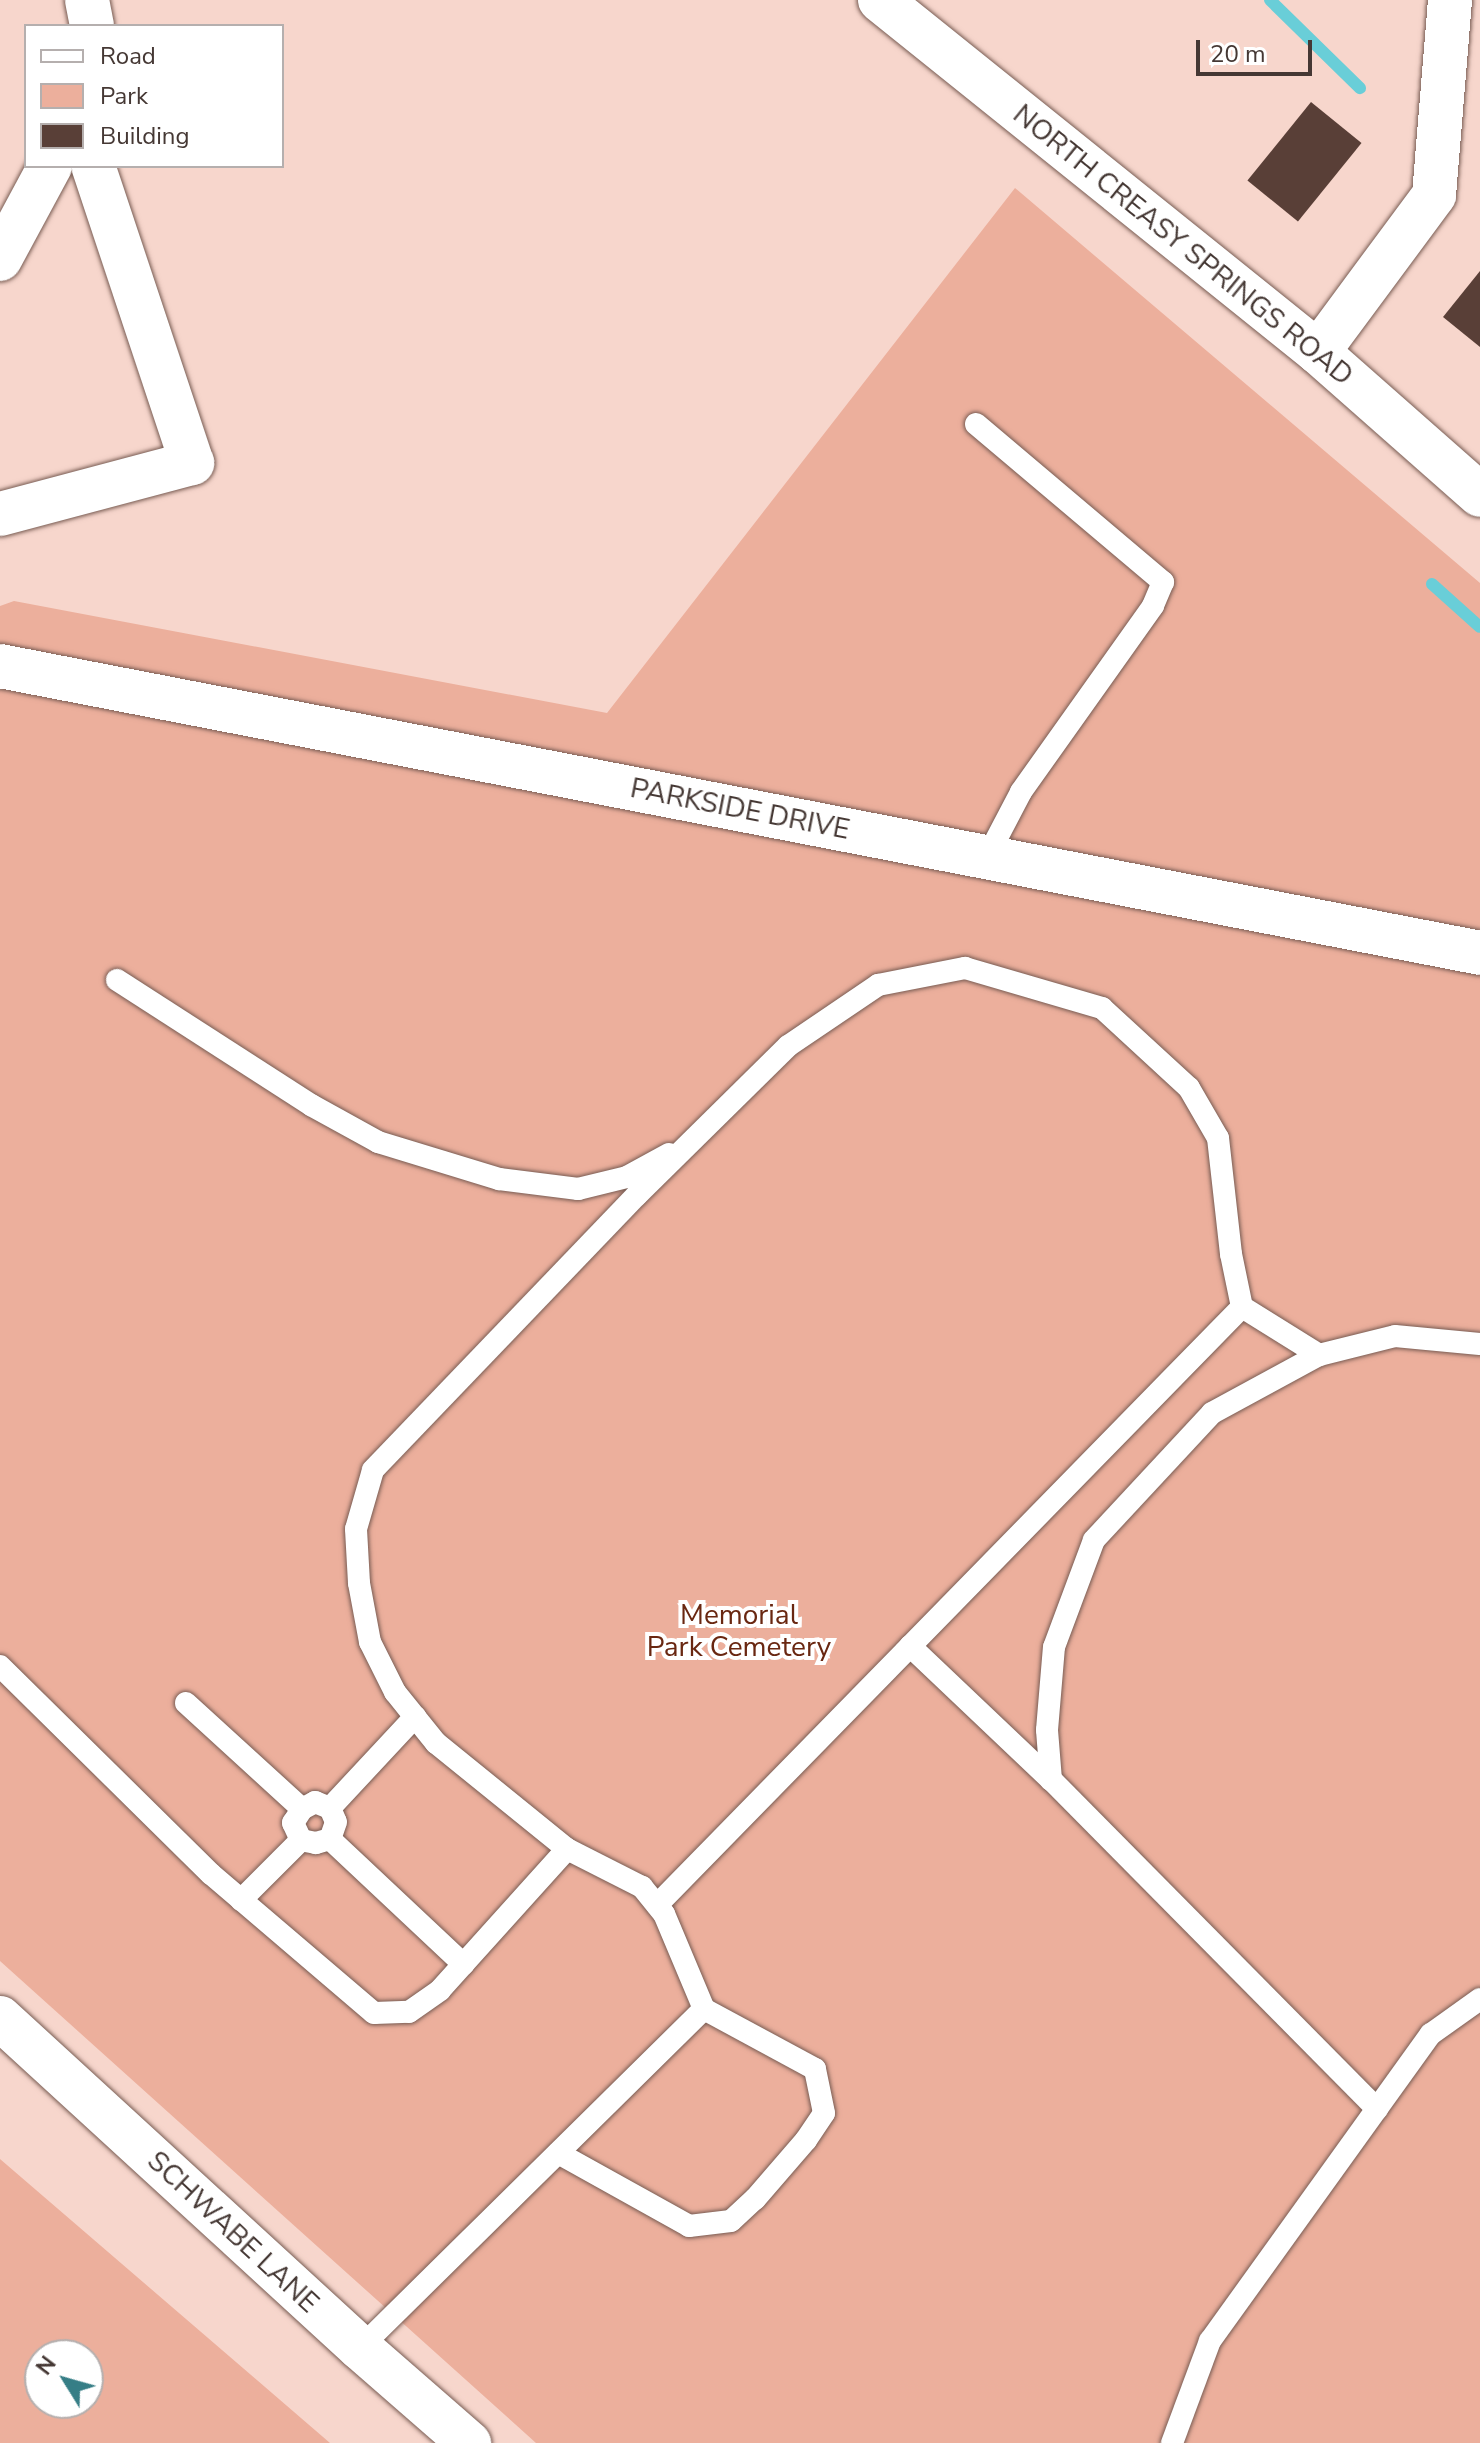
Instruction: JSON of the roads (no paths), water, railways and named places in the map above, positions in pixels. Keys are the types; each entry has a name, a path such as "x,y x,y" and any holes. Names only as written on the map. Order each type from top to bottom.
{"street":[{"path":"87,0 92,24"},
{"name":"NORTH CREASY SPRINGS ROAD","path":"880,0 1318,352 1480,495"},
{"path":"1318,352 1434,195 1450,0"},
{"path":"0,259 49,168"},
{"path":"0,514 192,463 94,168"},
{"name":"PARKSIDE DRIVE","path":"0,666 1480,953"},
{"name":"SCHWABE LANE","path":"0,2018 360,2348 469,2443"}],"lane":[{"path":"976,424 1163,582 1153,606 1021,792 987,857"},
{"path":"558,2153 689,2226 731,2221 755,2199 806,2140 824,2113 815,2069 704,2009 686,1960 657,1905 642,1887 567,1849 436,1743 395,1692 370,1642 359,1583 356,1529 373,1470 788,1046 878,985 965,968 1102,1008 1189,1088 1218,1138 1231,1254 1242,1307 1319,1355"},
{"path":"117,980 311,1105 378,1142 499,1179 578,1189 627,1177 691,1142"},
{"path":"657,1905 1242,1307"},
{"path":"1051,1780 1047,1730 1054,1647 1094,1540 1212,1413 1319,1355 1395,1336 1480,1344"},
{"path":"910,1646 1051,1780 1377,2109"},
{"path":"0,1666 241,1900 374,2013 409,2012 440,1990 567,1849"},
{"path":"186,1703 302,1809"},
{"path":"330,1808 415,1717"},
{"path":"301,1840 293,1823 302,1809 315,1802 330,1808 336,1822 330,1839"},
{"path":"301,1840 316,1843 330,1839"},
{"path":"330,1839 463,1964"},
{"path":"241,1900 301,1840"},
{"path":"1172,2443 1210,2341 1431,2034 1480,1999"},
{"path":"360,2348 704,2009"}],"waterway":[{"path":"1270,0 1360,88"},
{"path":"1432,584 1480,627"}],"park label":[{"name":"Memorial Park Cemetery","path":"739,1631"}]}
